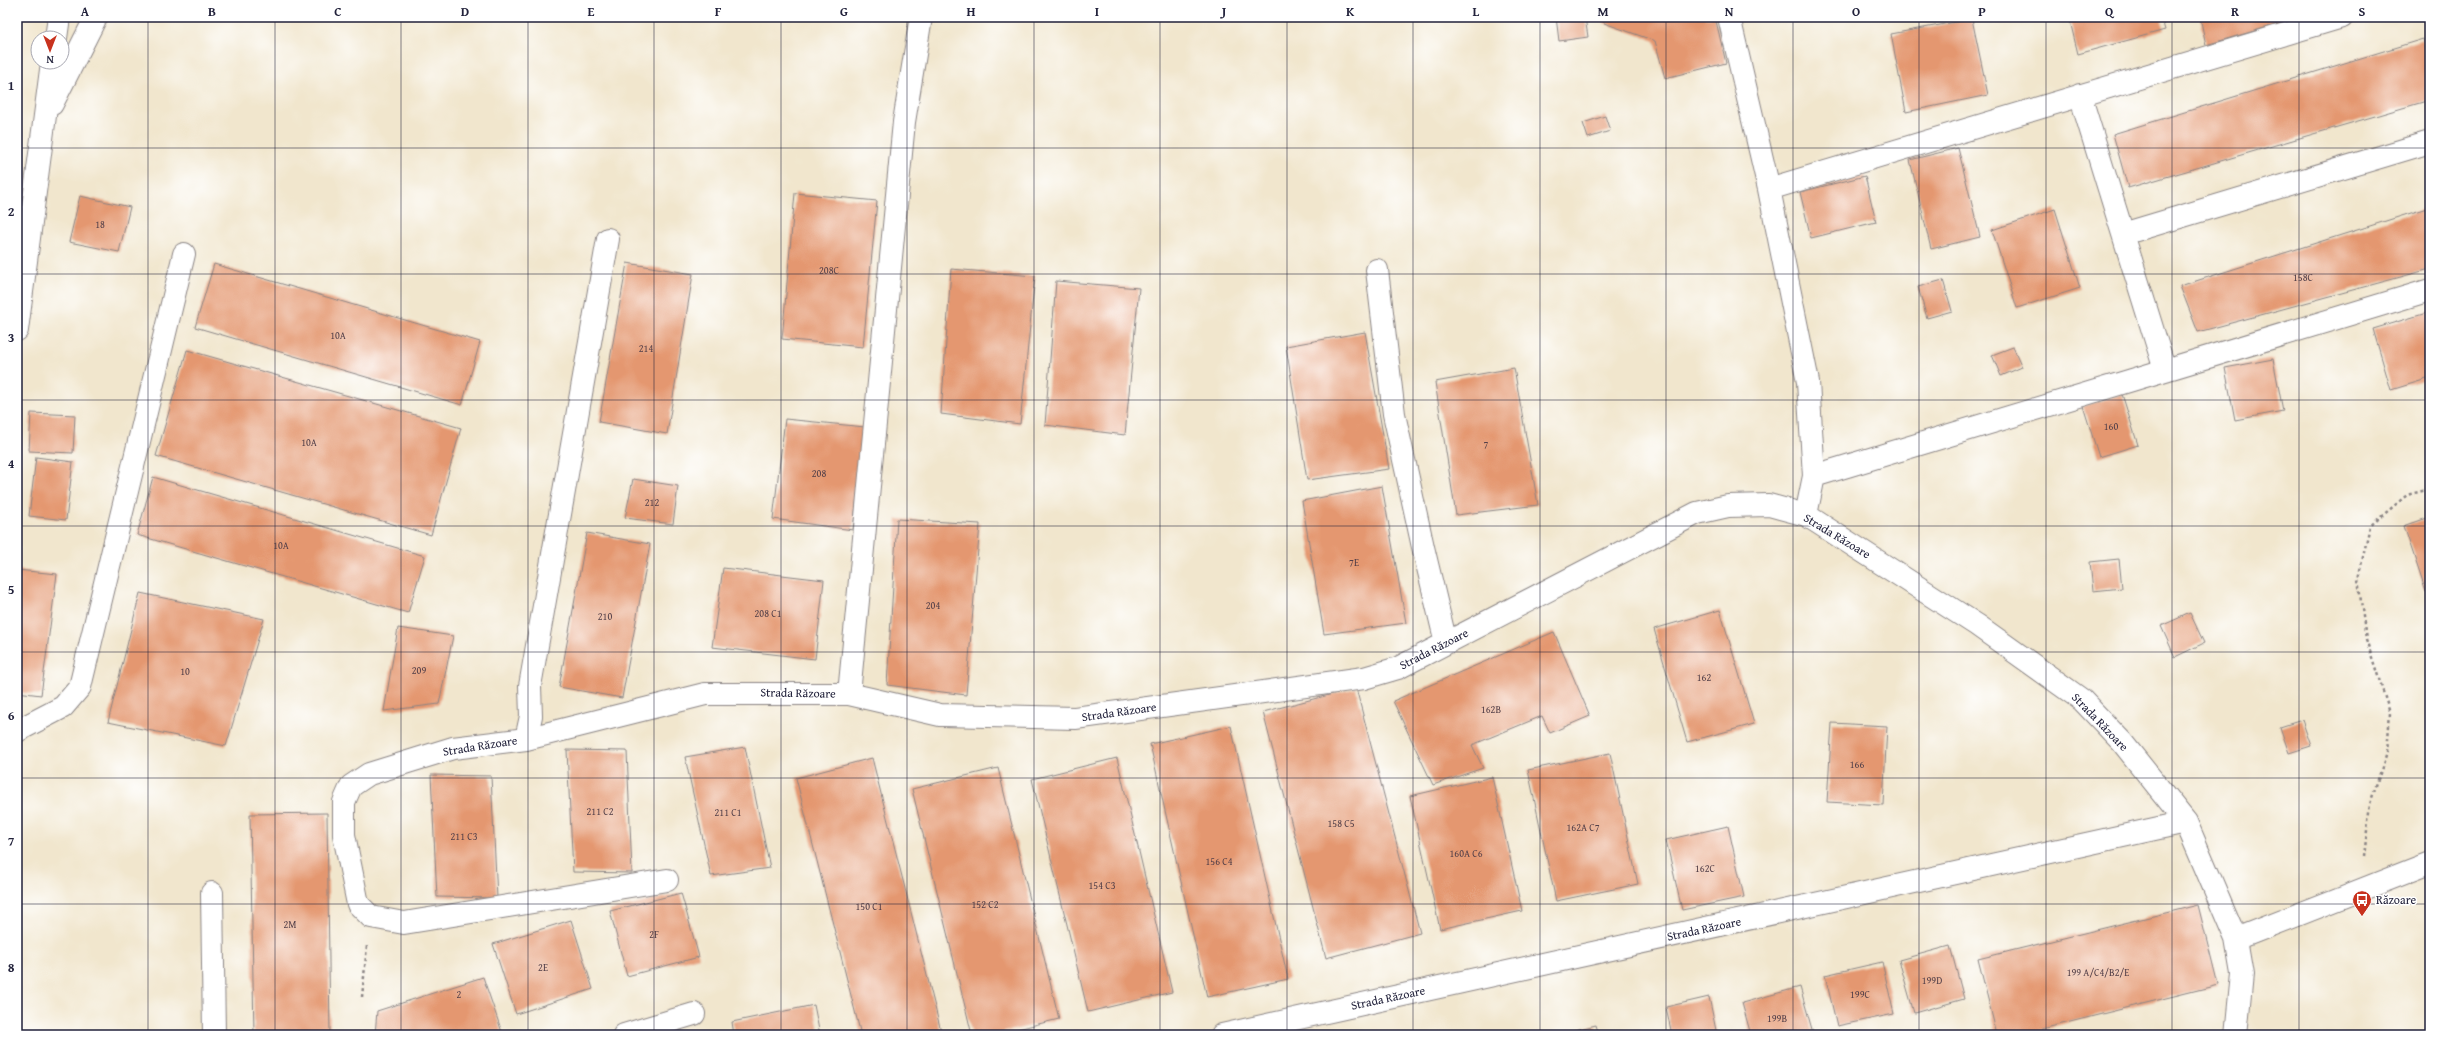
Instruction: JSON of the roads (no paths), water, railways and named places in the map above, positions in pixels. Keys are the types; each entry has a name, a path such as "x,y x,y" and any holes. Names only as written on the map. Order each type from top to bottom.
{"street":[{"path":"57,30 59,17"},
{"path":"43,123 96,17"},
{"path":"849,694 904,122 921,17"},
{"path":"1729,17 1769,189 1808,382 1814,476 1806,515"},
{"path":"1769,189 2342,17"},
{"path":"17,330 51,70"},
{"path":"2080,95 2165,370"},
{"path":"2123,234 2430,142"},
{"path":"526,739 531,716 530,686 608,238"},
{"path":"17,731 63,707 80,687 184,254"},
{"path":"1377,270 1394,414 1422,547 1446,643"},
{"path":"1814,476 2430,290"},
{"name":"Strada Răzoare","path":"667,880 404,923 371,917 358,904 344,835 344,802 351,786 369,774 453,748 526,739 705,694 849,694 940,715 1075,718 1364,678 1398,668 1697,513 1728,506 1768,505 1806,515 1978,625 2082,700 2122,742 2186,822 2236,939 2242,974 2239,1019 2236,1035"},
{"name":"Strada Răzoare","path":"1222,1035 2186,822"},
{"path":"2236,939 2430,863"},
{"path":"212,893 214,1035"},
{"path":"624,1035 694,1014"}],"place":[{"name":"Răzoare","path":"2362,917"}]}
